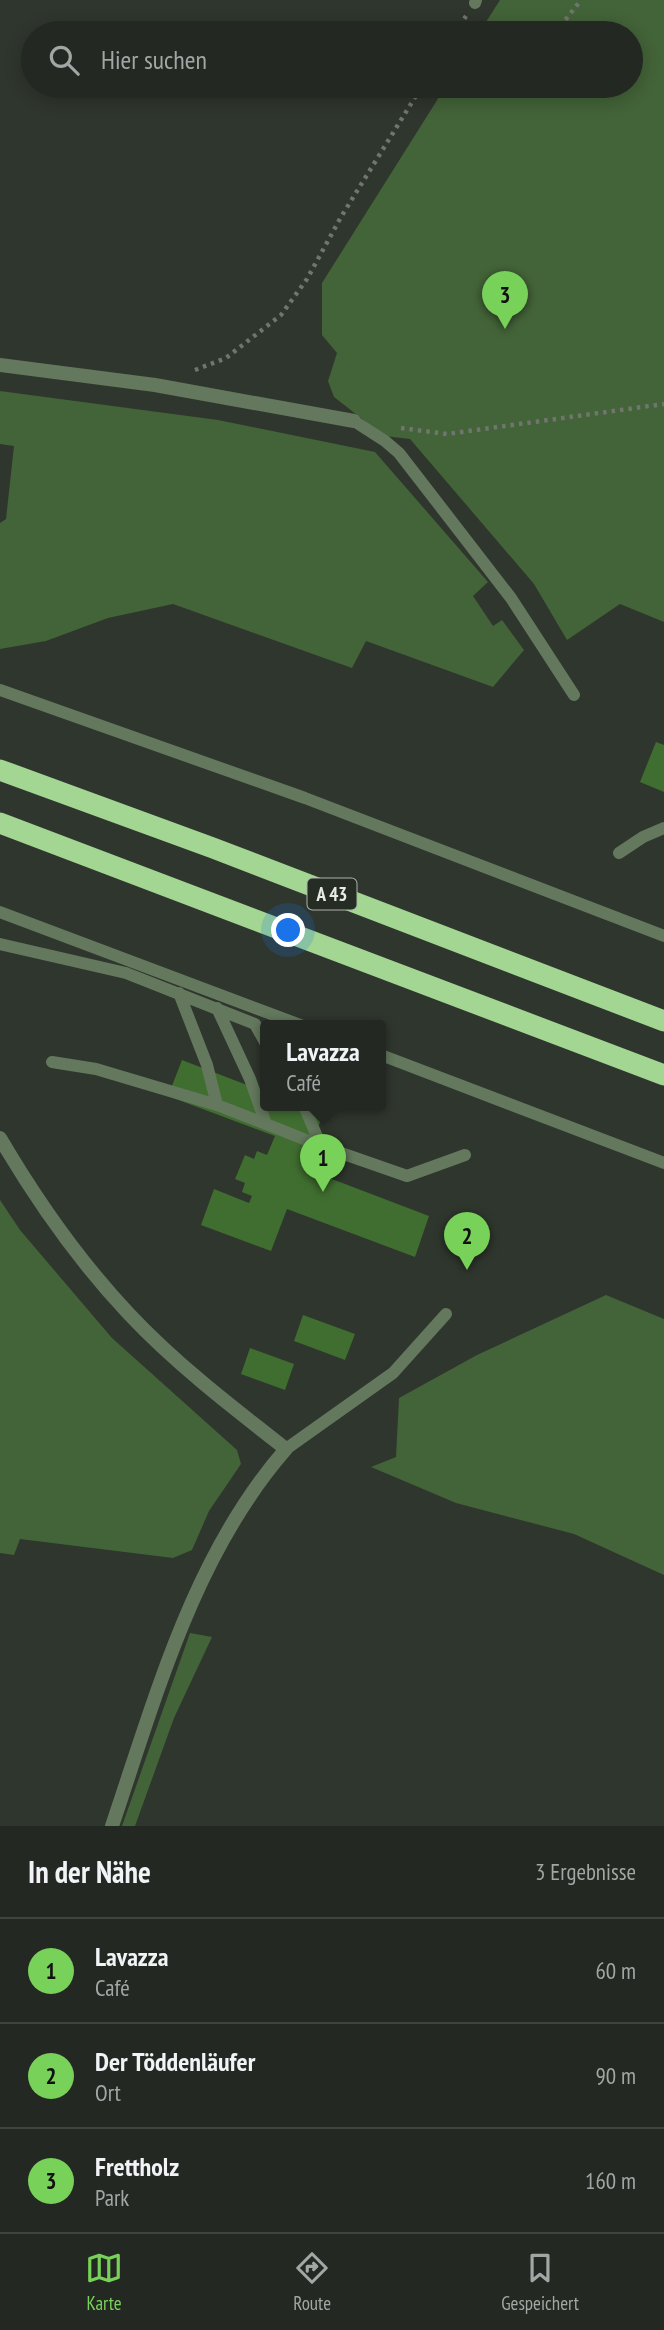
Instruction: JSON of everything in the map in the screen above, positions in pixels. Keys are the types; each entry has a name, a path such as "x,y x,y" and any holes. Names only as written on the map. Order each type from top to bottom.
{"highway":[{"name":"A 43","path":"0,770 213,848 664,1021"},
{"name":"A 43","path":"0,823 664,1075"}],"street":[{"path":"0,365 155,386 354,421"},
{"path":"0,1138 54,1223 90,1271 130,1315 198,1378 286,1449 225,1535 207,1567 177,1640 112,1826"}],"lane":[{"path":"354,421 399,453 511,598 575,695"},
{"path":"0,690 305,798 664,936"},
{"path":"619,853 643,837 664,828"},
{"path":"0,912 287,1020"},
{"path":"0,944 126,973 255,1024 260,1033"},
{"path":"179,993 207,1065 217,1105"},
{"path":"217,1008 260,1107"},
{"path":"386,1057 664,1163"},
{"path":"52,1062 96,1069 217,1105 407,1176 466,1155"},
{"path":"261,1111 266,1124"},
{"path":"306,1111 321,1146"},
{"path":"286,1449 393,1373 446,1314"}],"path":[{"path":"564,21 581,0"},
{"path":"155,386 226,358 281,315 307,279 341,217 415,98"},
{"path":"394,426 447,434 664,404"}],"green space":[{"path":"500,0 664,0 664,622 620,604 567,640 534,584 410,439 384,436 334,397 328,381 337,353 322,335 322,283 438,98 643,98 643,21 487,21"},
{"path":"0,391 218,420 375,452 488,582 473,596 493,626 502,620 524,650 493,687 366,641 352,668 173,604 108,618 46,641 0,649 0,523 6,519 14,446 0,444"},
{"path":"0,1200 20,1230 112,1338 237,1450 241,1464 209,1511 192,1550 173,1558 20,1539 14,1555 0,1553"},
{"path":"606,1295 664,1319 664,1575 574,1534 456,1503 371,1467 396,1457 399,1398 477,1355"},
{"path":"190,1633 212,1637 174,1718 135,1826 122,1826"}],"building":[{"path":"656,742 664,745 664,792 640,782"},
{"path":"182,1060 260,1090 260,1111 316,1111 323,1114 303,1168 429,1216 415,1257 287,1209 271,1251 201,1225 214,1189 249,1203 252,1196 242,1192 245,1183 235,1179 245,1155 254,1159 257,1151 267,1155 275,1136 168,1096"},
{"path":"303,1315 355,1334 345,1360 294,1341"},
{"path":"250,1348 294,1364 285,1390 241,1374"}],"place":[{"name":"Frettholz","path":"505,329"},
{"name":"Lavazza","path":"323,1192"},
{"name":"Der Töddenläufer","path":"467,1270"}]}
